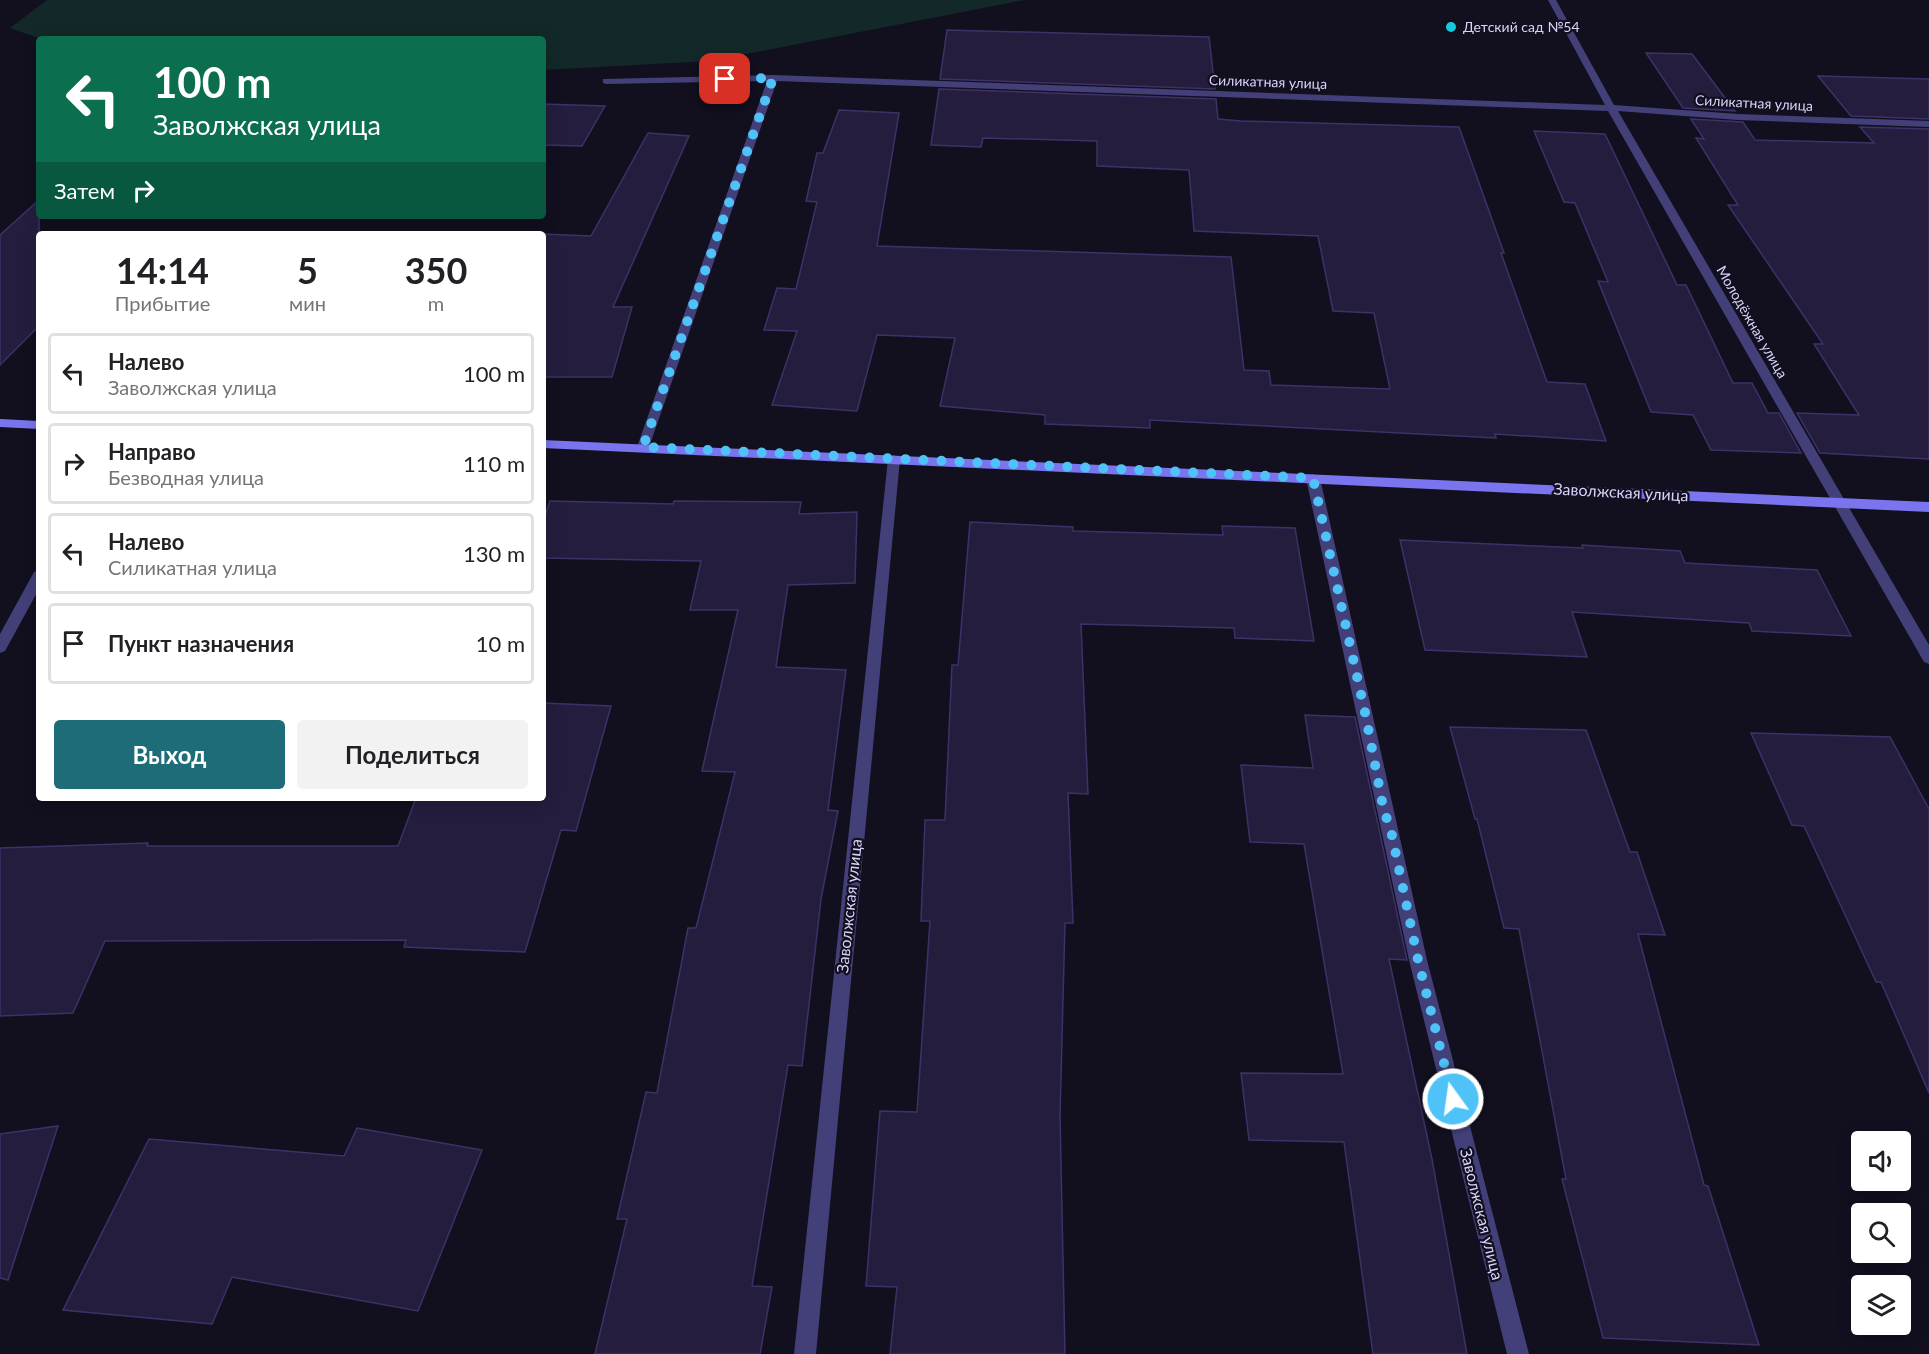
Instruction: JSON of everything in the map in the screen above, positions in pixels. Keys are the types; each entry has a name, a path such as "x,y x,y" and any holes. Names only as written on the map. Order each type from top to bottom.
{"main road":[{"path":"0,423 36,426"},
{"name":"Заволжская улица","path":"546,444 1929,507"}],"street":[{"name":"Молодёжная улица","path":"1552,0 1611,108 1929,658"},
{"name":"Силикатная улица","path":"606,81 773,78 1611,108 1738,117 1929,124"},
{"path":"643,447 773,78"},
{"name":"Заволжская улица","path":"805,1354 894,459"},
{"name":"Заволжская улица","path":"1313,478 1418,960 1518,1354"},
{"path":"0,647 36,581"}],"green space":[{"path":"47,0 1025,0 710,61 546,70 546,36 36,37 10,28"}],"building":[{"path":"947,30 1209,37 1215,89 940,79"},
{"path":"1646,53 1692,54 1735,111 1683,108"},
{"path":"1818,76 1929,79 1929,119 1851,116"},
{"path":"939,89 1216,99 1218,119 1459,127 1547,382 1585,384 1606,441 1495,434 1496,438 1150,420 1150,428 1045,424 1045,415 940,406 955,338 877,335 857,411 772,405 797,331 764,330 777,288 796,289 817,202 806,201 817,153 823,153 839,110 899,113 877,246 1231,257 1244,370 1269,371 1271,385 1390,389 1374,313 1333,311 1318,236 1194,231 1189,170 1097,166 1097,141 983,138 981,147 931,145"},
{"path":"546,104 605,106 582,146 546,145"},
{"path":"1691,119 1743,122 1755,140 1874,143 1860,127 1929,129 1929,459 1820,453 1797,413 1859,415 1814,344 1823,344 1728,205 1738,205 1696,138 1704,139"},
{"path":"1534,131 1605,134 1677,285 1686,285 1733,383 1752,383 1768,413 1779,413 1801,453 1711,450 1693,415 1651,412 1598,281 1608,282 1575,203 1564,202"},
{"path":"648,133 689,136 613,307 632,307 612,377 546,377 546,234 591,236"},
{"path":"36,203 39,231 36,231 36,329 0,365 0,235"},
{"path":"550,501 673,504 674,501 801,502 799,514 857,512 855,583 788,585 776,667 846,670 828,810 838,811 821,899 802,1066 788,1065 752,1286 772,1287 760,1354 595,1354 627,1219 617,1219 646,1092 657,1093 688,928 696,928 735,772 702,771 738,610 690,610 701,561 546,558 546,513"},
{"path":"970,522 1073,527 1073,531 1223,535 1222,526 1295,528 1314,641 1235,638 1234,628 1081,624 1088,794 1068,793 1073,923 1065,923 1060,1116 1065,1354 890,1354 897,1287 866,1286 880,1111 917,1112 930,921 921,921 925,820 945,820 952,665 958,665"},
{"path":"1400,540 1583,548 1582,545 1680,551 1685,563 1817,570 1851,636 1752,631 1749,623 1572,612 1587,657 1425,650"},
{"path":"546,703 611,706 576,831 561,830 525,952 404,947 406,940 105,941 73,1013 0,1016 0,848 148,843 147,846 398,846 415,801 546,801"},
{"path":"1305,715 1355,717 1407,960 1389,959 1432,1159 1467,1354 1373,1354 1344,1142 1249,1140 1241,1073 1343,1074 1304,844 1250,842 1241,765 1313,768"},
{"path":"1450,727 1586,730 1630,852 1637,852 1665,935 1638,934 1704,1185 1708,1186 1759,1345 1603,1338 1562,1179 1566,1179 1519,929 1504,928 1477,819 1475,819"},
{"path":"1751,733 1890,737 1929,809 1929,1093 1881,982 1876,982 1804,826 1792,825"},
{"path":"58,1126 8,1280 0,1278 0,1134"},
{"path":"357,1128 482,1150 418,1311 232,1277 212,1324 63,1310 149,1139 344,1156"}],"place":[{"name":"Детский сад №54","path":"1451,27"}],"route":[{"path":"725,79 773,78 643,447 1313,478 1366,717 1384,812 1390,826 1418,960 1453,1099"}]}
